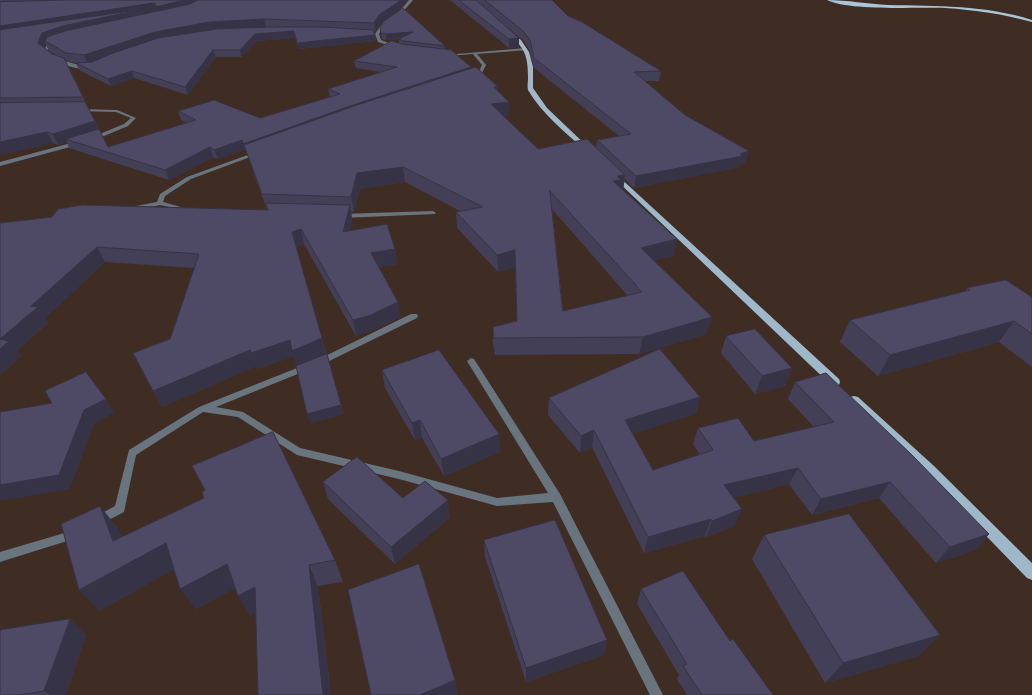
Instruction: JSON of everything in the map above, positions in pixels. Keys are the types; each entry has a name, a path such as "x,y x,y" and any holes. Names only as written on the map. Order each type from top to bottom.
{"highway":[{"path":"829,0 869,5 964,8 1017,16 1032,20"}],"main road":[{"path":"499,26 521,43 526,49 532,76 530,88 545,109 595,157"},
{"path":"606,167 930,470 1032,573"}],"street":[{"path":"404,49 379,41 377,34 382,26 400,13 411,0"},
{"path":"370,34 377,34"},
{"path":"60,40 48,44 45,51 53,58 80,68 95,66"},
{"path":"444,54 475,54 526,49"},
{"path":"464,80 479,76 484,65 475,54"},
{"path":"0,164 96,138 126,125 134,118 117,111 73,109"},
{"path":"160,203 162,195 189,178 263,151"},
{"path":"123,210 160,203 188,211 195,211"},
{"path":"333,216 434,213"},
{"path":"0,558 63,538 120,509 132,453 202,409 318,362 414,316"},
{"path":"471,361 556,497 657,695"},
{"path":"202,409 240,414 297,451 399,475 497,502 556,497"}],"building":[{"path":"69,0 185,0 155,7 156,4 154,3 0,26 0,2"},
{"path":"198,0 400,0 379,15 374,23 264,19 209,22 155,32 84,55 66,53 45,41 47,37 65,31 190,4"},
{"path":"459,0 476,0 519,38 509,39"},
{"path":"485,0 552,0 568,16 582,22 661,71 634,72 685,115 749,151 740,154 743,156 636,176 597,140 631,134 534,58 530,40 524,32"},
{"path":"403,8 445,46 404,41 399,39 413,32 381,33 380,28 383,22"},
{"path":"144,9 63,26 42,33 38,43 52,54 64,58 83,97 0,98 0,30"},
{"path":"322,27 373,30 375,35 297,43 294,31 255,34 240,50 213,50 185,87 132,71 108,79 76,63 92,62 113,53 158,38 217,29"},
{"path":"392,41 402,44 451,50 471,67 350,106 243,144 242,140 214,150 210,147 165,170 65,139 99,129 108,147 196,120 178,111 214,100 260,118 340,94 328,89 397,67 354,61"},
{"path":"476,67 498,87 494,87 509,102 491,104 538,149 587,139 625,175 617,176 621,180 613,181 677,239 641,248 712,317 643,337 494,338 493,327 517,321 515,250 497,255 456,212 483,207 403,167 357,173 351,197 262,194 244,145 354,106","holes":["550,191 642,292 563,311"]},
{"path":"85,102 95,121 53,134 47,132 0,142 0,103"},
{"path":"266,203 350,205 343,232 387,224 395,249 371,253 398,302 371,315 353,320 301,229 292,232 322,338 292,351 290,340 251,353 250,350 153,391 133,353 170,339 199,254 97,247 31,306 38,307 0,339 0,223 52,217 58,209 82,205 268,210"},
{"path":"1006,280 1032,297 1032,334 1014,321 890,355 850,320 970,290 967,288"},
{"path":"755,329 792,368 762,376 726,336"},
{"path":"0,339 9,341 0,349"},
{"path":"660,349 700,397 625,420 653,470 713,450 698,428 738,418 754,441 834,422 795,382 826,373 912,455 989,534 950,547 890,482 821,499 798,468 724,485 742,509 712,521 711,519 648,537 594,430 581,436 549,398"},
{"path":"439,350 499,434 441,459 420,420 412,423 382,370"},
{"path":"327,354 341,405 307,414 296,366"},
{"path":"86,372 106,399 84,410 59,475 0,485 0,412 52,403 45,391"},
{"path":"273,432 335,560 309,565 323,695 258,695 255,587 238,596 227,564 180,589 166,543 79,590 61,524 100,506 113,541 204,498 202,492 205,490 192,466"},
{"path":"357,457 403,498 425,481 448,500 391,547 323,482"},
{"path":"849,514 940,635 843,663 764,535"},
{"path":"555,520 607,640 526,668 484,540"},
{"path":"419,564 455,680 420,695 371,695 348,590"},
{"path":"683,571 730,641 733,639 773,695 702,695 683,666 687,664 641,589"},
{"path":"70,619 44,691 19,695 0,695 0,630"}]}
